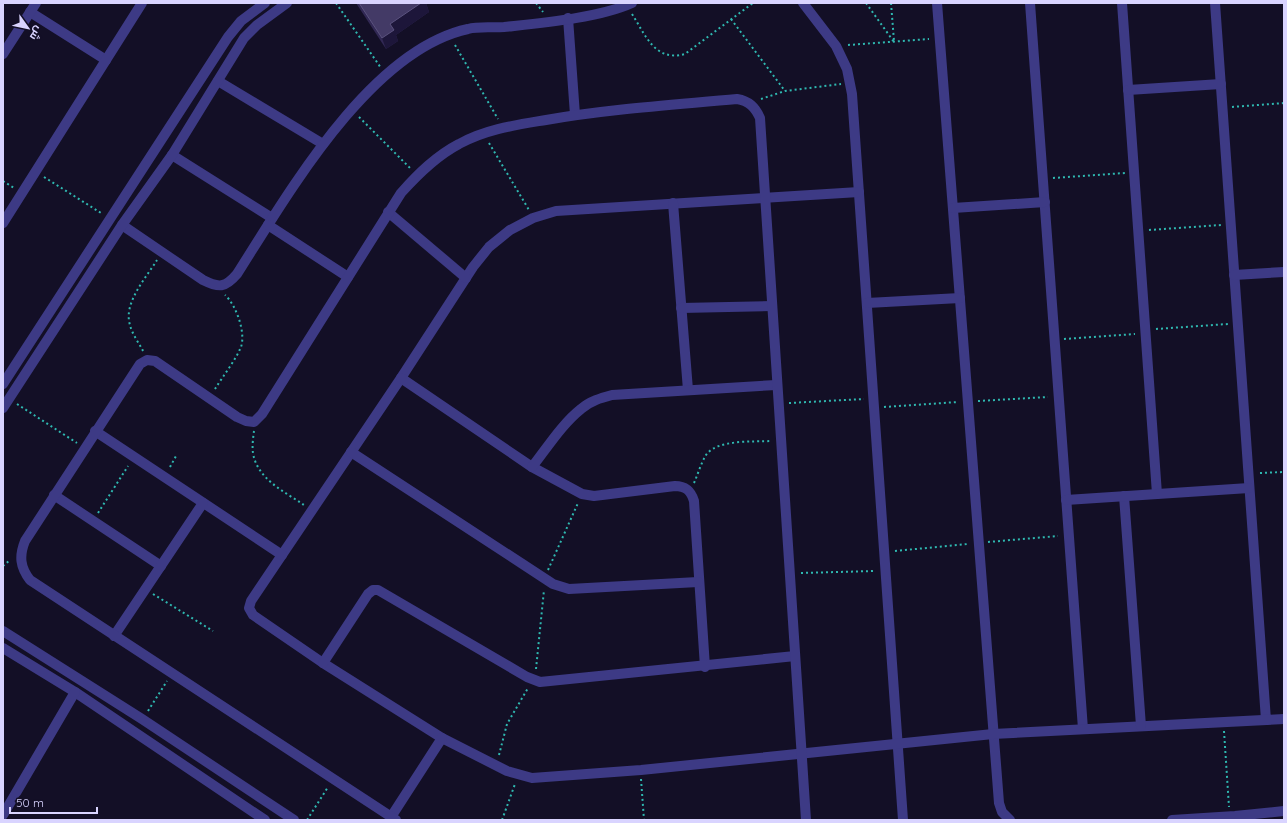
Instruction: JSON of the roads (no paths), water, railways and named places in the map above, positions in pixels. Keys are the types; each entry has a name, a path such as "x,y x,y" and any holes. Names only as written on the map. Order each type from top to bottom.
{"street":[{"path":"3,223 35,170 142,3"},
{"path":"3,384 234,29 248,14 264,3"},
{"path":"3,408 122,225 172,154 250,31 287,3"},
{"path":"803,3 836,46 847,69 852,94 903,820"},
{"path":"937,3 999,803 1002,812 1010,820"},
{"path":"1030,3 1083,729"},
{"path":"1122,3 1157,494"},
{"path":"1215,3 1266,720"},
{"path":"122,225 216,286 228,283 237,274 323,144 351,110 386,75 431,42 449,34 470,28 522,25 568,18 629,4"},
{"path":"3,54 33,7 106,60"},
{"path":"568,18 575,115"},
{"path":"218,81 323,144"},
{"path":"1128,90 1221,84"},
{"path":"442,738 394,819 30,580 24,572 21,562 21,552 25,541 95,431 140,364 147,360 155,361 242,419 254,422 262,414 401,193 417,175 448,151 483,133 502,127 575,115 737,99 750,104 756,110 760,118 777,404 806,820"},
{"path":"172,154 348,277"},
{"path":"859,192 556,211 533,218 510,230 489,247 466,278 251,602 249,608 253,615 322,663 442,738 518,775 546,778 641,770 993,734 1284,719"},
{"path":"953,208 1044,202"},
{"path":"673,203 688,390"},
{"path":"388,212 466,278"},
{"path":"1234,275 1284,272"},
{"path":"867,303 960,298"},
{"path":"681,308 771,306"},
{"path":"401,378 532,467 582,494 594,496 675,486 681,486 690,492 694,501 698,582 705,667"},
{"path":"532,467 570,419 581,408 595,400 612,395 776,385"},
{"path":"95,431 282,555"},
{"path":"351,452 553,584 569,589 698,582"},
{"path":"1066,500 1249,488"},
{"path":"54,495 161,566"},
{"path":"1124,496 1141,726"},
{"path":"114,636 203,503"},
{"path":"322,663 368,594 373,590 378,590 532,680 550,682 705,667 795,656"},
{"path":"3,631 142,719 294,820"},
{"path":"3,648 75,692 266,820"},
{"path":"3,815 75,692"},
{"path":"1172,820 1230,817 1284,811"}]}
